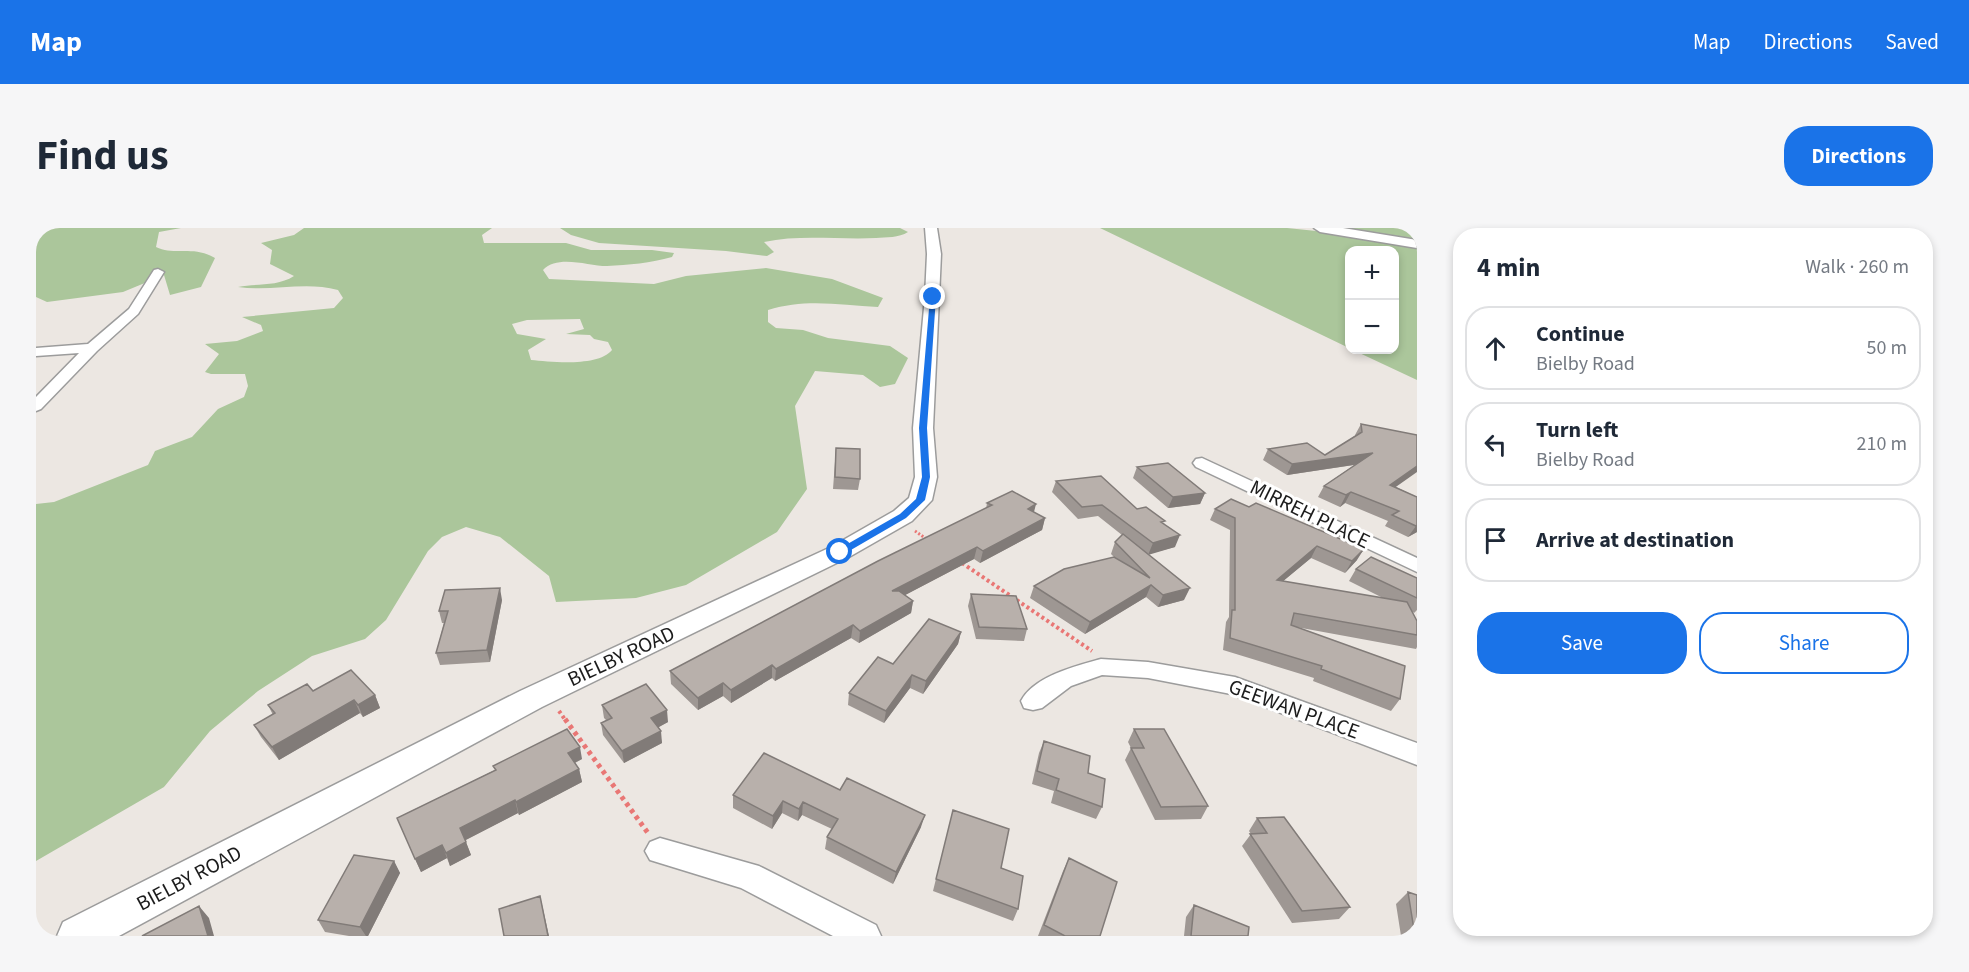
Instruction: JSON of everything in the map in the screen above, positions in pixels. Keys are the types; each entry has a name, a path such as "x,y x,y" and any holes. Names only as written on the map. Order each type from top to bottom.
{"street":[{"name":"BIELBY ROAD","path":"78,936 531,699 840,552 903,516 920,500 926,477 923,428 933,297 932,228"},
{"path":"1321,228 1417,244"},
{"path":"36,406 92,348 134,311 158,272"},
{"path":"36,352 92,348"},
{"name":"MIRREH PLACE","path":"1202,463 1417,566"},
{"name":"GEEWAN PLACE","path":"1033,701 1062,680 1101,667 1148,670 1235,686 1417,754"},
{"path":"660,850 748,876 865,936"}],"path":[{"path":"909,527 929,540"},
{"path":"958,560 1116,668"},
{"path":"559,711 660,850"}],"green space":[{"path":"36,228 181,228 159,232 156,247 170,251 199,252 215,258 201,287 170,295 164,275 123,292 47,302 36,297"},
{"path":"304,228 492,228 482,235 484,243 566,243 591,250 652,250 674,253 672,257 664,259 623,265 557,263 543,270 549,279 654,284 686,276 766,268 832,279 883,298 878,307 823,303 782,306 768,310 768,322 776,328 803,330 828,338 890,346 908,358 895,384 880,387 863,375 815,371 795,406 807,489 777,532 686,585 636,598 556,602 549,576 500,537 466,527 442,537 428,551 386,620 365,639 312,656 258,691 210,731 164,787 36,861 36,504 54,502 148,465 155,451 192,437 218,409 244,397 248,386 245,374 205,372 219,354 205,344 237,341 263,331 261,325 242,317 334,308 343,298 338,290 325,287 238,287 274,283 294,276 270,264 272,250 261,243 294,235","holes":["580,319 584,329 566,334 590,335 594,339 608,342 612,350 596,359 586,361 531,360 528,350 546,339 517,334 512,324 527,320"]},
{"path":"560,228 900,228 908,232 897,236 876,238 806,238 764,242 774,252 767,256 726,251 599,243 571,235"},
{"path":"1100,228 1287,228 1326,232 1417,248 1417,380 1362,354 1399,354 1399,246 1345,246 1345,346"},
{"path":"1345,228 1417,228 1417,241"}],"building":[{"path":"1361,424 1417,435 1417,466 1390,485 1417,497 1416,526 1392,515 1399,511 1351,492 1346,495 1324,486 1373,453 1292,464 1268,449 1307,443 1325,455 1362,432"},
{"path":"836,448 860,449 860,479 835,477"},
{"path":"1168,463 1205,493 1173,497 1137,467"},
{"path":"1101,476 1137,509 1146,507 1165,521 1161,522 1180,535 1153,543 1102,505 1082,507 1056,481"},
{"path":"1012,491 1036,504 1028,509 1045,518 983,551 977,547 892,591 899,591 913,601 860,631 853,625 776,669 772,665 731,690 723,683 698,698 670,671 878,561 992,505 987,503"},
{"path":"1231,499 1249,507 1256,503 1364,549 1352,561 1317,546 1277,580 1407,602 1417,621 1417,635 1294,613 1291,625 1405,666 1400,699 1321,669 1322,666 1230,638 1232,610 1235,610 1235,518 1215,509"},
{"path":"1123,534 1190,588 1163,595 1151,585 1090,622 1034,586 1064,569 1114,557 1150,578 1115,542"},
{"path":"1371,557 1417,578 1417,598 1356,569"},
{"path":"500,588 487,650 436,653 448,611 439,611 445,590"},
{"path":"971,594 1016,596 1027,629 979,627"},
{"path":"929,619 961,632 926,681 912,675 886,711 849,693 878,657 893,664"},
{"path":"351,670 375,695 358,705 354,700 272,747 254,725 275,713 268,705 307,684 313,691"},
{"path":"646,684 667,710 651,718 661,731 622,751 601,723 612,718 602,705"},
{"path":"567,729 580,747 568,753 579,769 460,828 466,842 446,853 442,845 415,859 397,818 496,770 493,766"},
{"path":"1134,729 1164,729 1208,806 1161,807 1131,748 1144,748"},
{"path":"1044,741 1090,756 1088,773 1105,779 1102,807 1056,790 1059,779 1037,771"},
{"path":"764,753 840,790 847,778 925,815 896,872 827,837 838,819 803,802 799,809 783,801 773,816 733,795"},
{"path":"953,810 1009,829 1001,868 1023,876 1018,909 936,879"},
{"path":"1284,817 1350,907 1302,911 1250,834 1267,833 1257,818"},
{"path":"354,855 394,861 360,927 318,920"},
{"path":"1069,858 1117,882 1100,936 1065,936 1044,925"},
{"path":"1408,892 1417,895 1417,936 1415,936"},
{"path":"540,896 548,936 504,936 499,909"},
{"path":"1194,905 1249,927 1248,936 1191,936"},
{"path":"199,906 208,936 142,936"}],"route":[{"path":"840,552 903,516 920,500 926,477 923,428 933,297"}]}
